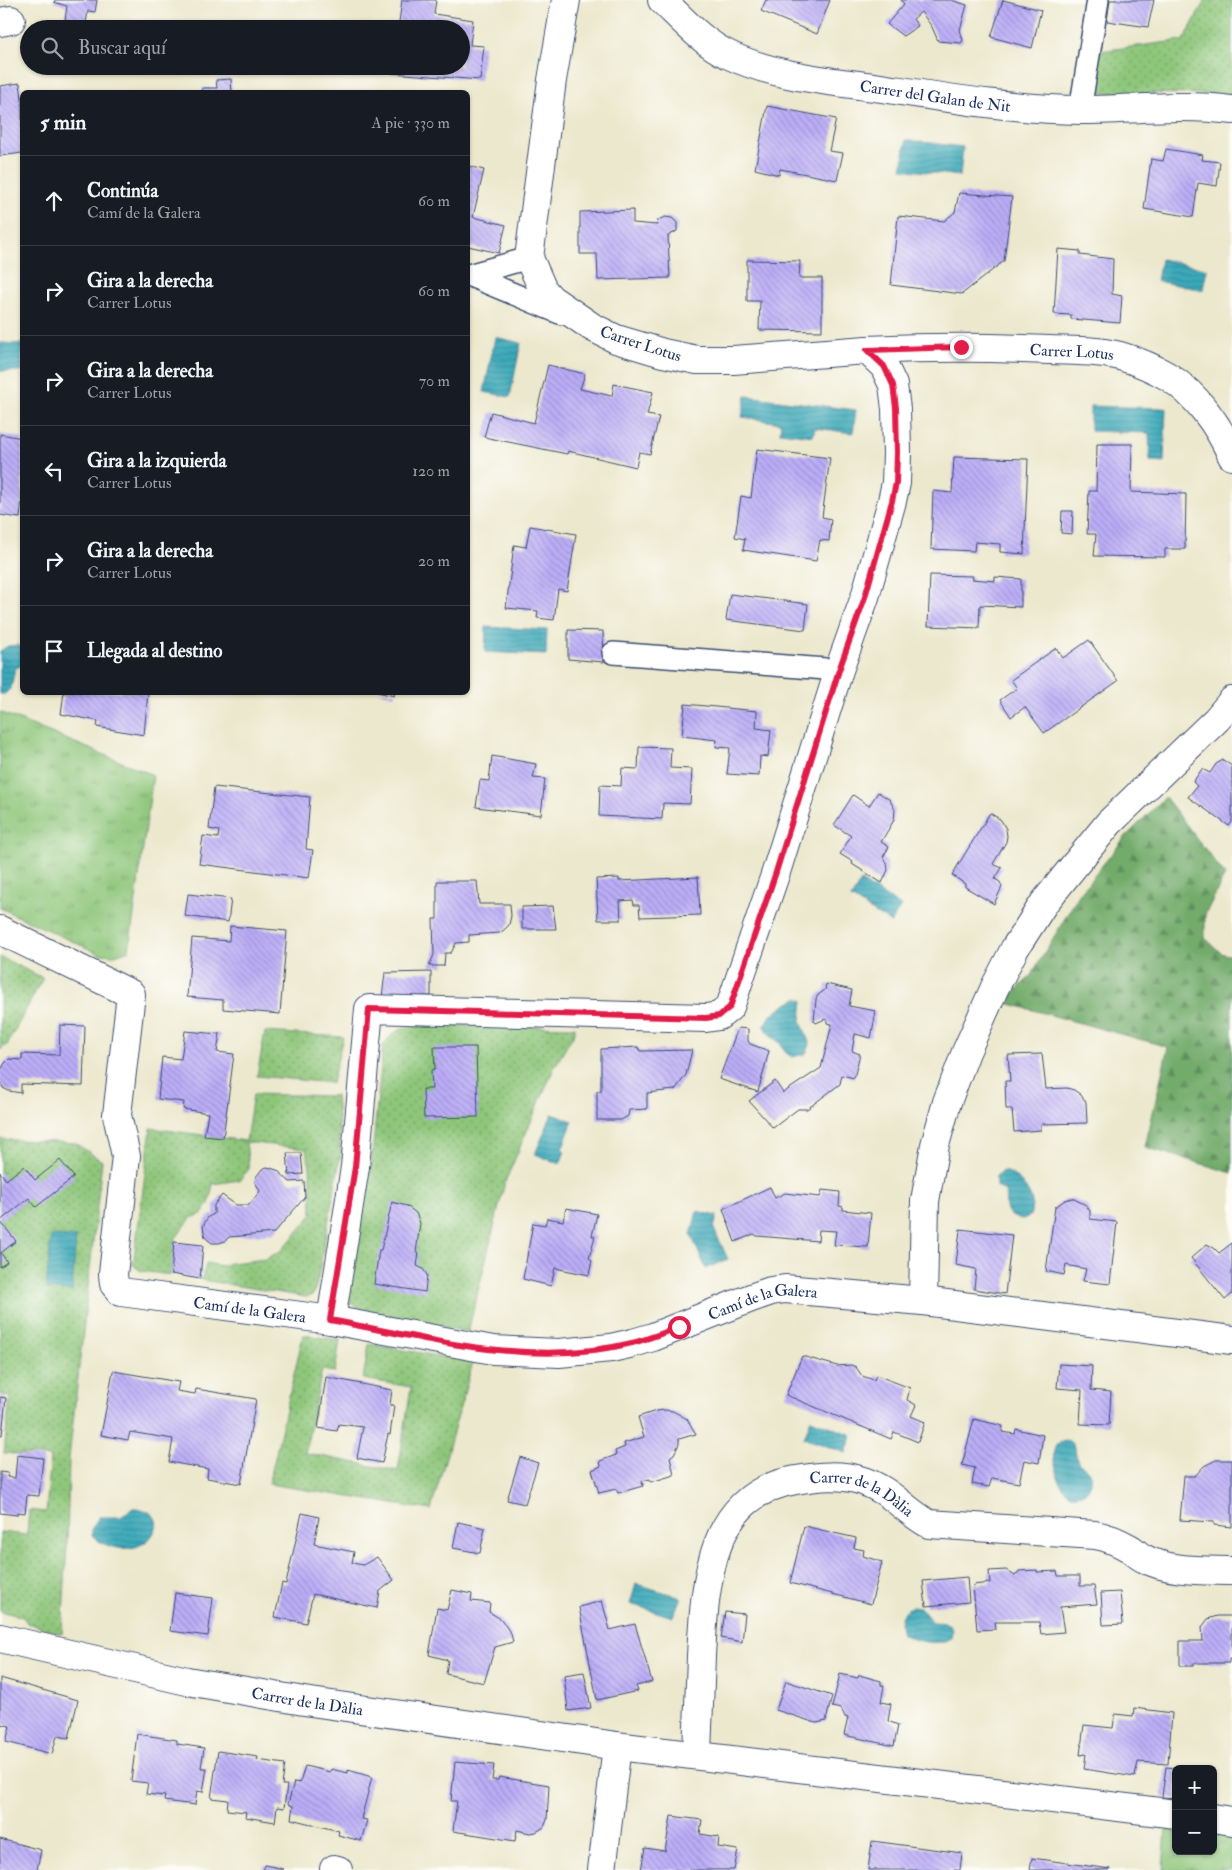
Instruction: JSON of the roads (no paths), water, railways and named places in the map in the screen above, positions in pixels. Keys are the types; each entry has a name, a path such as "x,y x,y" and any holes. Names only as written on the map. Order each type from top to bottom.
{"street":[{"path":"528,258 552,80 566,0"},
{"name":"Carrer del Galan de Nit","path":"662,0 699,35 727,54 746,62 805,77 976,102 1041,108 1080,110 1211,107 1232,110"},
{"name":"Carrer Lotus","path":"528,258 543,290 551,299 592,327 616,339 663,353 697,360 733,360 912,348 979,348 1078,352 1119,356 1146,365 1170,378 1186,391 1214,423 1232,456"},
{"path":"330,1320 355,1167 369,1009 706,1018 719,1016 730,1007 776,872 839,670 865,597 896,483 896,408 893,385 884,366 867,350"},
{"path":"923,1301 925,1202 935,1144 947,1102 966,1052 999,979 1015,948 1044,903 1109,823 1217,719 1232,701"},
{"name":"Camí de la Galera","path":"0,930 132,994 118,1116 126,1156 113,1274 114,1284 121,1292 330,1320 493,1350 559,1352 611,1348 654,1337 751,1298 778,1290 798,1289 923,1301 1232,1340"},
{"name":"Carrer de la Dàlia","path":"697,1754 703,1615 707,1580 716,1548 727,1526 741,1507 754,1494 765,1488 783,1482 824,1476 845,1476 881,1489 899,1500 919,1518 930,1524 1095,1534 1107,1537 1144,1559 1169,1567 1192,1570 1232,1571"},
{"name":"Carrer de la Dàlia","path":"0,1638 187,1681 231,1689 617,1746 697,1754 1172,1813"},
{"path":"602,1870 617,1746"},
{"path":"1217,1819 1232,1821"}],"lane":[{"path":"1080,110 1098,0"},
{"path":"470,274 528,258"},
{"path":"470,276 592,327"},
{"path":"613,653 839,670"}],"water":[{"path":"906,140 963,147 960,176 902,169"},
{"path":"1161,259 1207,269 1203,290 1157,281"},
{"path":"495,337 521,343 510,397 484,392"},
{"path":"0,343 20,344 20,371 0,371"},
{"path":"746,396 856,410 853,433 815,428 813,436 780,432 781,423 742,417"},
{"path":"1090,406 1166,408 1164,462 1150,461 1149,433 1090,431"},
{"path":"486,627 547,630 546,655 485,652"},
{"path":"8,646 20,646 20,666 15,669 11,688 5,694 0,694 0,651"},
{"path":"861,881 901,906 891,923 851,898"},
{"path":"797,998 803,1000 801,1021 810,1045 806,1054 792,1057 767,1032 764,1025 773,1013"},
{"path":"552,1114 573,1121 562,1149 565,1151 560,1164 535,1154"},
{"path":"1003,1171 1017,1178 1029,1193 1032,1203 1030,1216 1023,1219 1014,1217 1008,1212 1004,1190 996,1187 996,1176"},
{"path":"697,1211 717,1216 714,1229 728,1259 706,1269 691,1235"},
{"path":"51,1236 76,1237 72,1291 46,1289"},
{"path":"811,1419 852,1435 846,1453 804,1438"},
{"path":"1067,1440 1074,1447 1079,1464 1088,1470 1092,1478 1090,1486 1085,1492 1078,1495 1070,1494 1063,1487 1054,1462 1053,1455 1057,1444"},
{"path":"133,1508 149,1512 157,1523 153,1534 147,1541 132,1548 123,1548 106,1545 92,1535 92,1528 99,1517 121,1517"},
{"path":"636,1584 681,1597 673,1617 630,1604"},
{"path":"913,1606 920,1607 932,1622 950,1625 951,1638 933,1643 920,1641 902,1634 901,1617 905,1611"}]}
